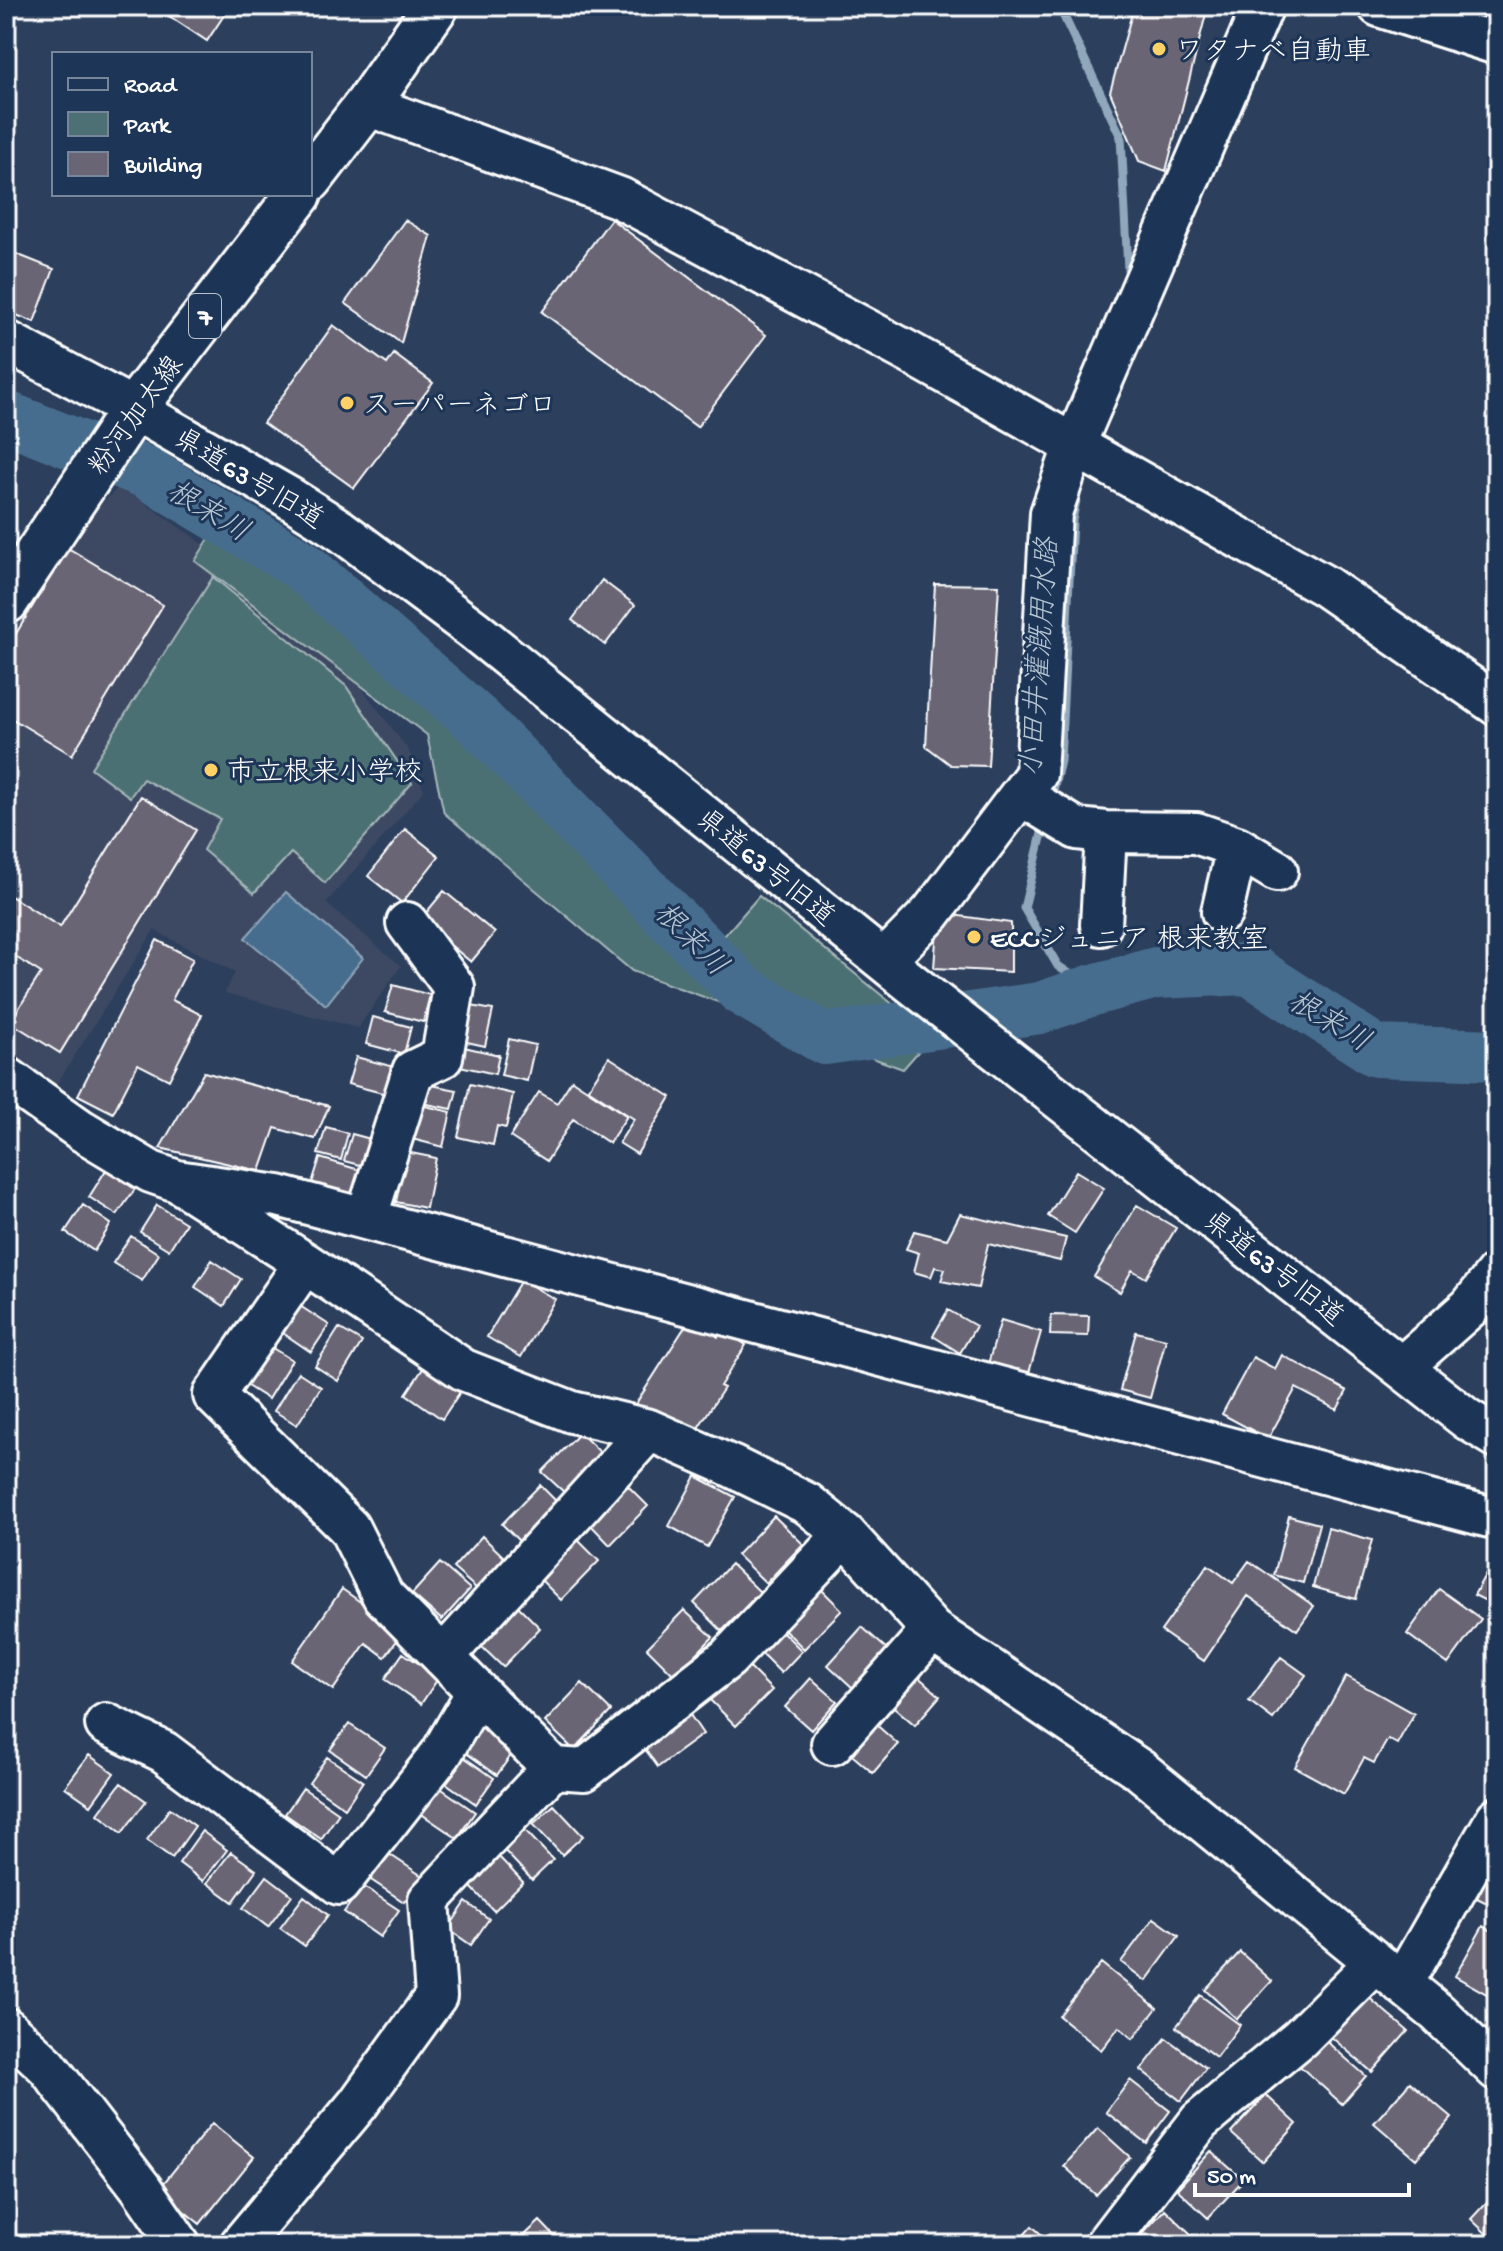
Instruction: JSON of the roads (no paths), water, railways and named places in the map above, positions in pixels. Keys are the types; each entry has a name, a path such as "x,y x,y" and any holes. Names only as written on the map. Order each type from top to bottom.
{"main road":[{"path":"312,176 367,105 436,6"},
{"name":"粉河加太線","path":"6,601 124,424 297,196"}],"street":[{"path":"898,972 931,913 1037,804 1036,774 1051,513 1075,444 1263,6"},
{"path":"1379,6 1497,44"},
{"path":"367,105 620,198 910,353 1325,586 1497,705"},
{"name":"県道63号旧道","path":"6,341 124,424 288,497 340,530 474,630 898,972 1467,1419 1497,1437"},
{"path":"1037,804 1077,829 1196,833 1237,847 1277,871"},
{"path":"1101,925 1106,832"},
{"path":"1222,912 1237,847"},
{"path":"366,1219 413,1071 442,1057 454,987 407,923"},
{"path":"6,1077 81,1130 151,1172 177,1181 278,1196 1497,1519"},
{"path":"177,1181 464,1370 572,1412 649,1430 808,1504 845,1534 932,1630 1140,1770 1438,2013 1497,2070"},
{"path":"305,1263 214,1395 349,1528 383,1596 553,1768 584,1770 678,1699 728,1658 845,1534"},
{"path":"1402,1367 1470,1307 1497,1273"},
{"path":"443,1657 649,1430"},
{"path":"832,1744 932,1630"},
{"path":"106,1724 164,1752 339,1884 441,1754 477,1692"},
{"path":"240,2245 358,2104 436,1996 429,1900 553,1768"},
{"path":"1105,2245 1200,2121 1300,2038 1388,1974 1497,1818"},
{"path":"6,2028 47,2066 141,2188 180,2245"}],"waterway":[{"name":"小田井灌漑用水路","path":"1059,6 1121,137 1128,270"},
{"name":"根来川","path":"6,417 145,472 301,565 479,722 742,990 825,1039 1040,1008 1156,973 1249,969 1376,1051 1497,1055"},
{"name":"小田井灌漑用水路","path":"1050,803 1060,761 1072,520 1077,495"},
{"name":"小田井灌漑用水路","path":"1045,821 1024,908 1058,966 1093,990"}],"place":[{"name":"ワタナベ自動車","path":"1159,49"},
{"name":"スーパーネゴロ","path":"347,403"},
{"name":"市立根来小学校","path":"211,770"},
{"name":"ECCジュニア 根来教室","path":"974,937"}]}
